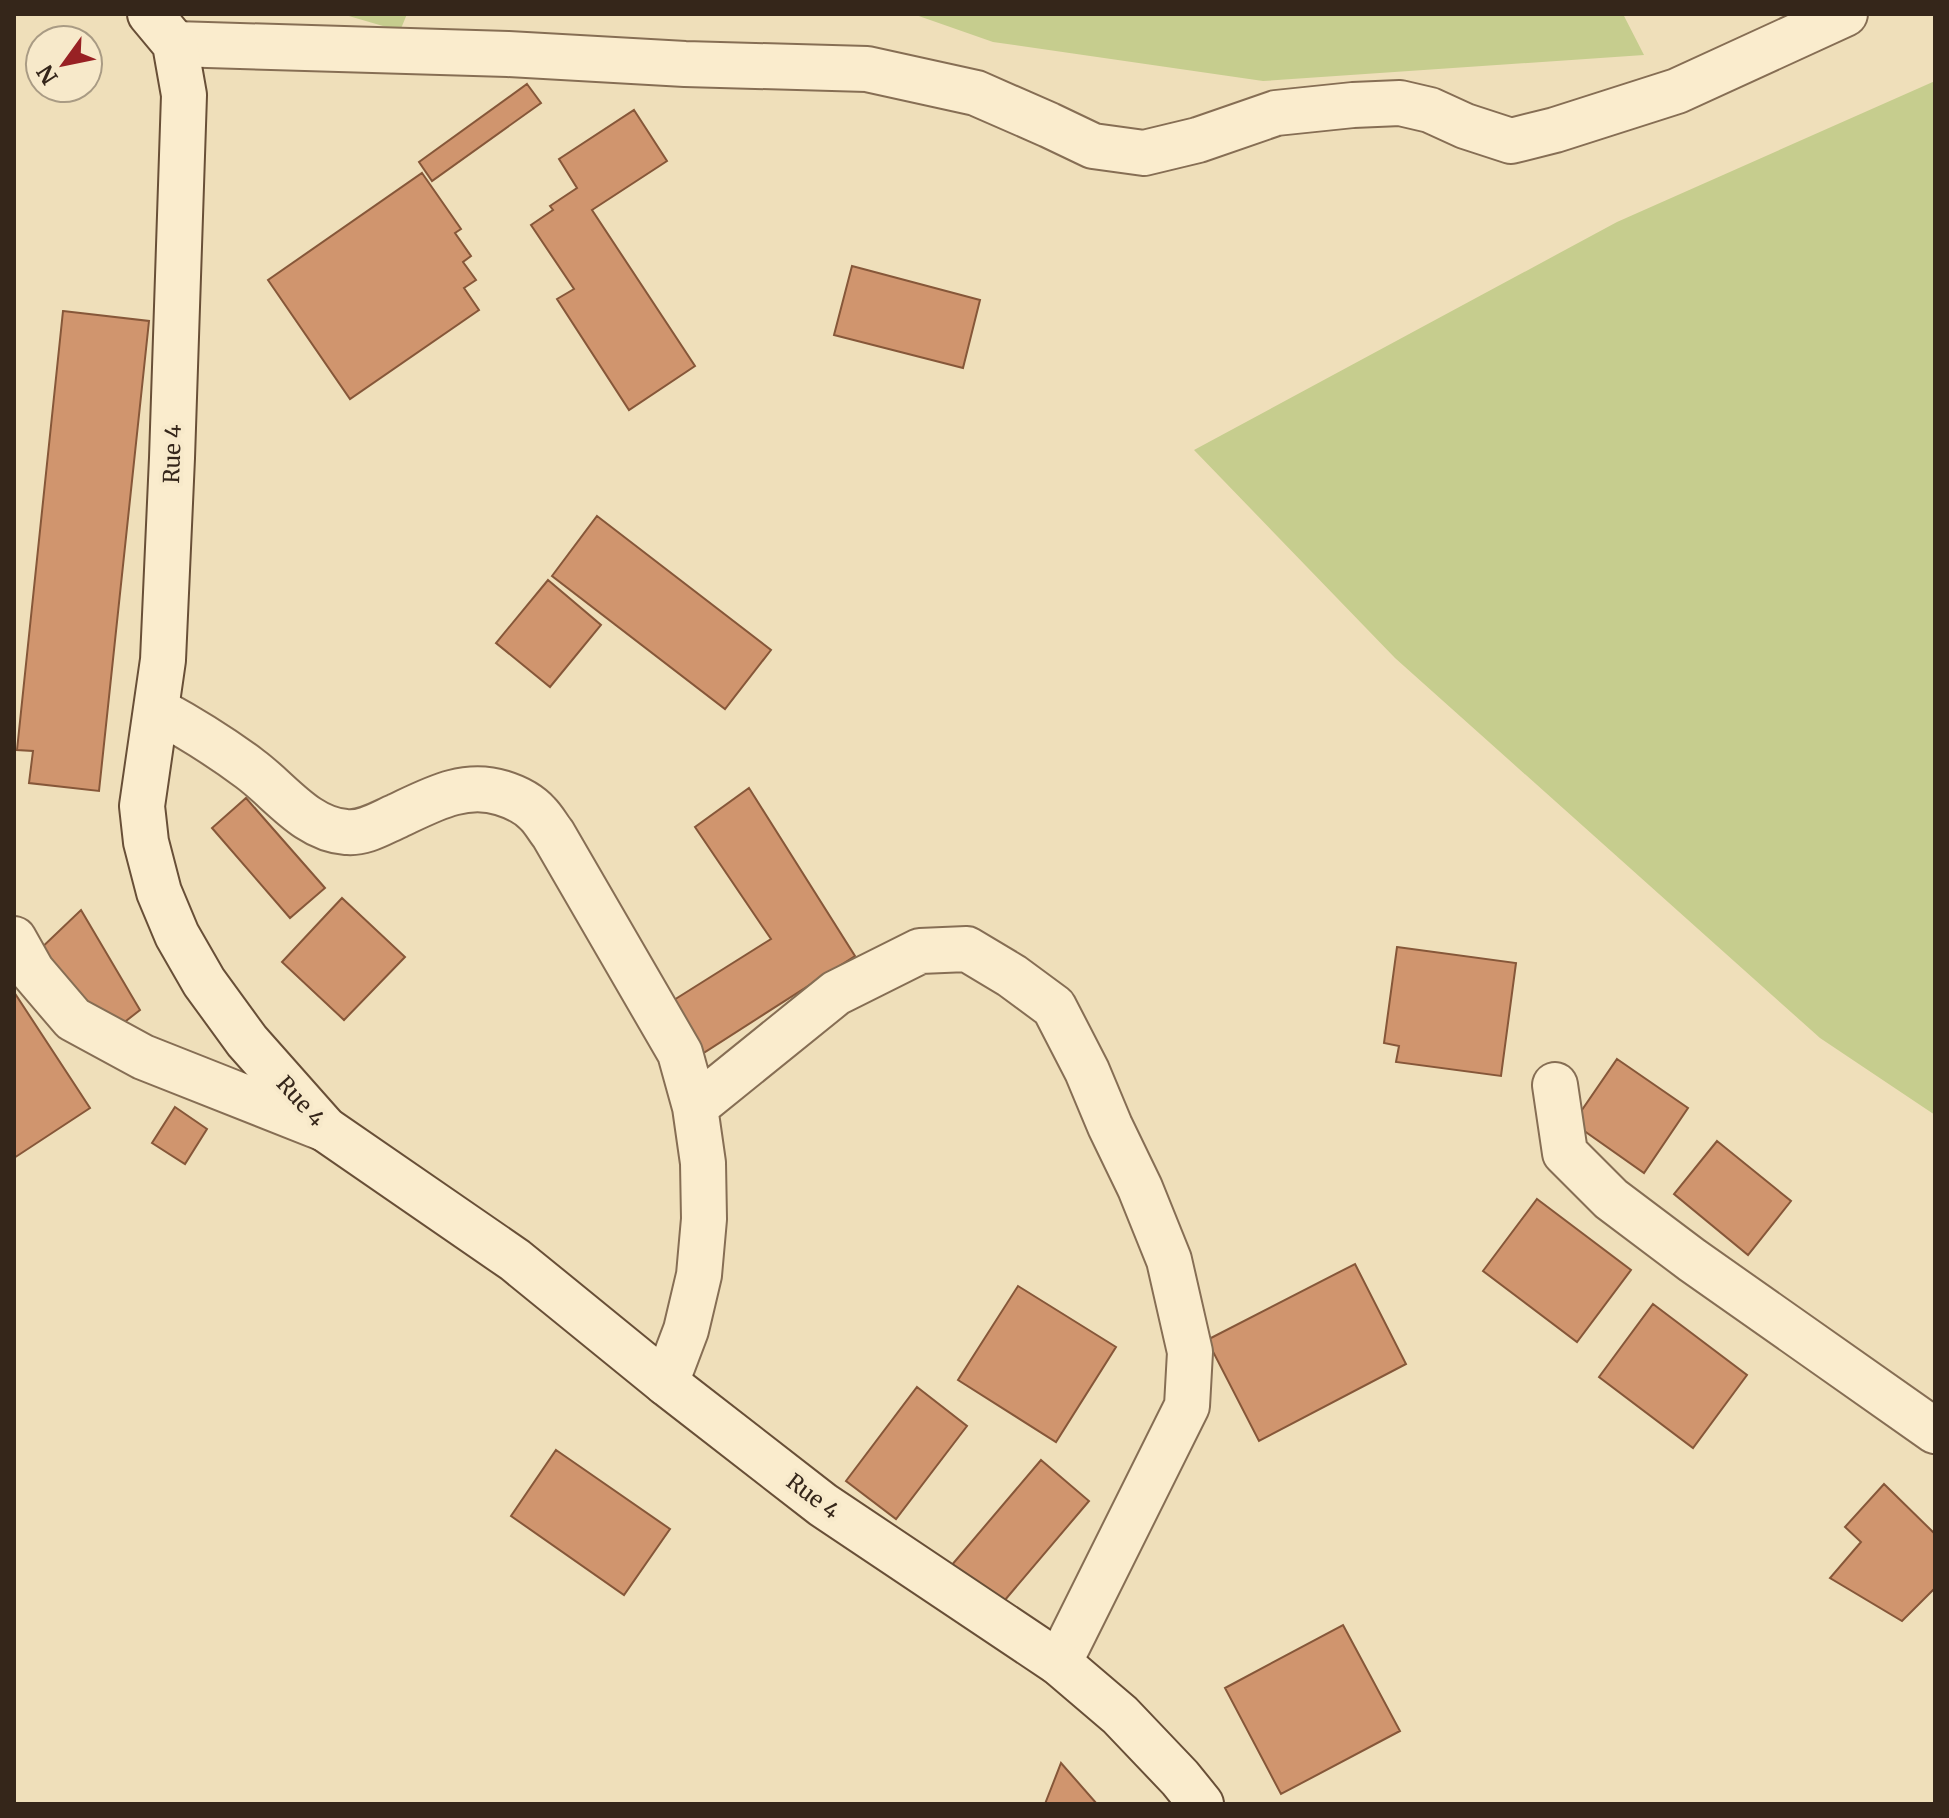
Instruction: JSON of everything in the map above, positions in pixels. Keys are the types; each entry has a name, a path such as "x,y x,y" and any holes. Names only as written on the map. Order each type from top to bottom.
{"street":[{"path":"162,29 508,54 685,64 867,69 976,93 1093,146 1144,153 1198,140 1276,113 1400,103 1430,110 1465,126 1511,141 1677,91 1845,14"},
{"name":"Rue 4","path":"162,29 184,95 163,660 142,806 146,842 159,892 177,935 227,1015 325,1129 515,1260 823,1505 1059,1663 1120,1715 1201,1804"},
{"path":"157,710 221,748 308,819 327,829 349,833 369,829 438,796 463,789 490,789 516,797 537,813 553,834 680,1053 695,1107 703,1163 704,1219 699,1275 686,1330 666,1383"},
{"path":"14,939 32,971 73,1019 143,1057 325,1129"},
{"path":"695,1107 836,993 920,951 967,949 1012,976 1054,1007 1087,1071 1169,1260 1190,1352 1187,1406 1059,1663"},
{"path":"1555,1085 1565,1153 1611,1199 1692,1260 1935,1431"}],"green space":[{"path":"342,14 407,14 400,31"},
{"path":"913,14 1623,14 1644,55 1263,81 993,42"},
{"path":"1935,81 1935,1115 1820,1038 1395,658 1194,450 1617,222"}],"building":[{"path":"527,84 541,103 432,181 419,162"},
{"path":"634,110 667,161 592,210 695,366 629,410 557,299 574,289 531,225 553,210 550,206 577,188 559,159"},
{"path":"422,173 461,229 455,233 471,256 463,262 476,280 464,288 479,310 350,399 268,280"},
{"path":"852,266 980,300 963,368 834,335"},
{"path":"63,311 149,321 99,791 29,783 33,751 17,750"},
{"path":"597,516 771,650 725,709 552,576"},
{"path":"548,580 601,625 550,687 496,643"},
{"path":"749,788 855,956 691,1061 658,1010 771,939 695,827"},
{"path":"246,798 325,888 290,918 212,828"},
{"path":"342,898 405,957 344,1020 282,962"},
{"path":"81,910 140,1010 117,1028 35,954"},
{"path":"1397,947 1516,963 1501,1076 1396,1062 1399,1046 1384,1043"},
{"path":"14,992 90,1108 14,1158"},
{"path":"1617,1059 1688,1108 1644,1173 1573,1123"},
{"path":"175,1107 207,1129 185,1164 152,1143"},
{"path":"1717,1141 1791,1201 1748,1255 1674,1194"},
{"path":"1537,1199 1631,1270 1577,1342 1483,1271"},
{"path":"1355,1264 1406,1364 1259,1441 1207,1340"},
{"path":"1018,1286 1116,1347 1056,1442 958,1380"},
{"path":"1653,1304 1747,1375 1693,1448 1599,1377"},
{"path":"917,1387 967,1426 896,1519 846,1481"},
{"path":"556,1450 670,1529 624,1595 511,1516"},
{"path":"1041,1460 1089,1501 999,1607 951,1566"},
{"path":"1884,1484 1935,1534 1935,1588 1902,1621 1830,1578 1861,1542 1845,1527"},
{"path":"1343,1625 1400,1731 1281,1794 1225,1688"},
{"path":"1061,1763 1097,1804 1045,1804"}]}
